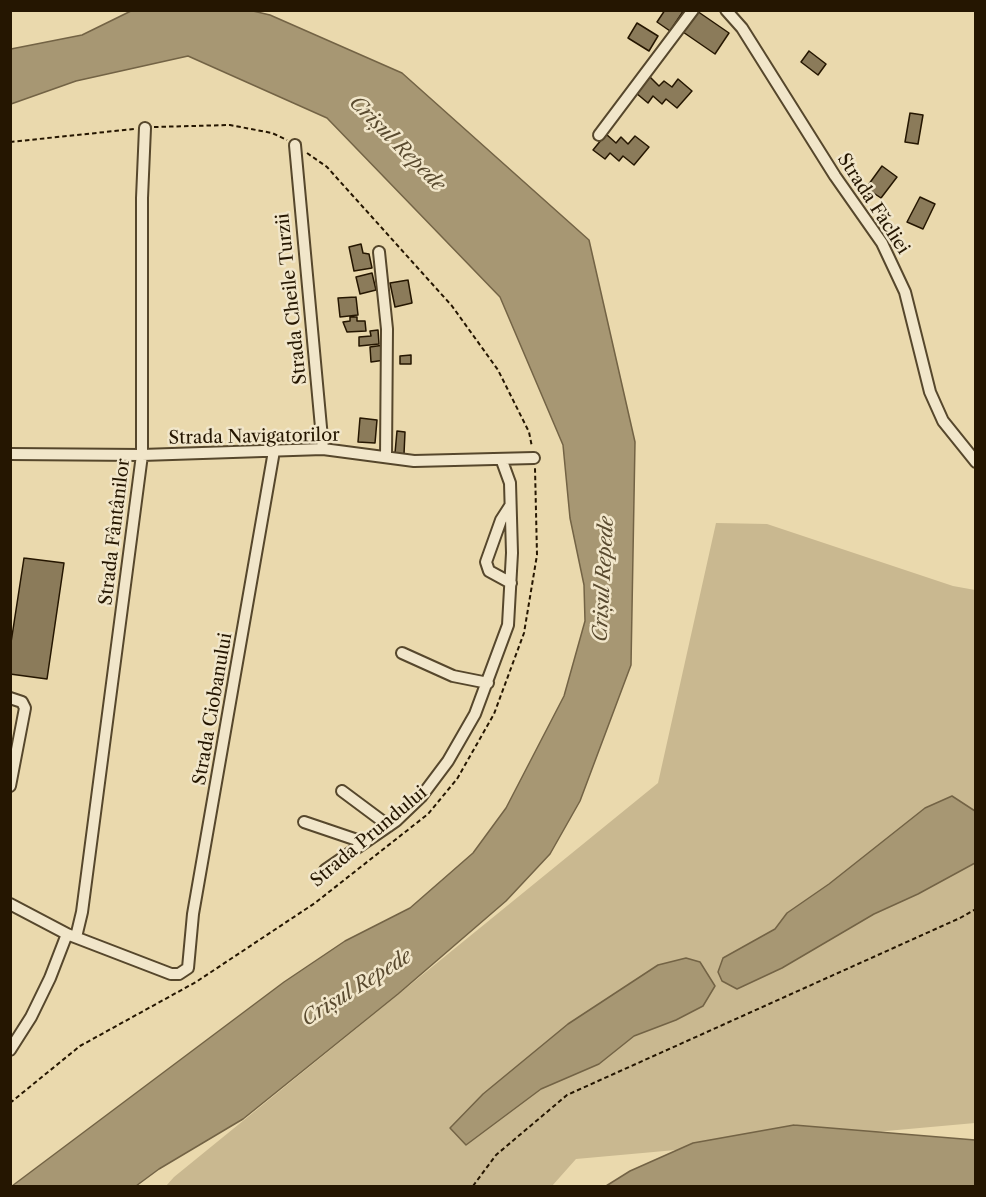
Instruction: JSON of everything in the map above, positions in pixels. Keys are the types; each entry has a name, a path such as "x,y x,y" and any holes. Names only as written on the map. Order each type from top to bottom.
{"street":[{"path":"599,135 693,10"},
{"name":"Strada Făcliei","path":"726,10 742,28 835,176 882,243 905,292 930,392 943,421 975,462"},
{"name":"Strada Fântânilor","path":"10,1050 31,1017 82,912 142,455 142,198 145,128"},
{"name":"Strada Cheile Turzii","path":"295,145 323,449"},
{"path":"379,252 387,329 386,457"},
{"name":"Strada Navigatorilor","path":"10,454 142,455 323,449 414,461 502,461 534,458"},
{"name":"Strada Ciobanului","path":"71,936 171,974 185,971 190,963 193,914 274,451"},
{"name":"Strada Prundului","path":"325,870 389,826 421,796 448,761 475,714 508,625 511,583 510,483 502,461"},
{"path":"510,506 501,519 486,562 489,571 511,583"},
{"path":"402,652 453,676 488,683"},
{"path":"10,698 22,702 25,708 10,786"},
{"path":"342,791 389,826"},
{"path":"304,822 363,842"},
{"path":"10,904 71,936"}],"path":[{"path":"10,142 145,128"},
{"name":"Strada Prundului","path":"10,1103 80,1046 196,982 315,903 428,814 457,779 494,714 524,633 537,555 534,458"},
{"path":"473,1186 496,1155 567,1095 960,918 975,909"}],"shaded area":[{"path":"716,523 767,524 953,586 975,590 975,1123 576,1159 552,1186 166,1186 174,1177 658,783"}],"water":[{"name":"Crișul Repede","path":"133,10 253,11 270,15 402,73 589,240 635,442 631,665 580,801 550,854 506,901 398,994 243,1119 159,1169 136,1186 12,1186 284,982 345,941 410,908 473,853 506,808 564,696 585,621 584,585 570,518 563,445 500,297 327,118 188,56 76,81 11,104 11,49 82,35"},
{"path":"952,796 975,811 975,863 918,894 874,914 782,968 737,989 722,981 718,972 723,958 775,929 787,913 829,884 925,808"},
{"path":"686,958 700,962 715,986 703,1006 676,1020 634,1036 599,1064 541,1089 466,1145 450,1128 483,1094 568,1024 658,965"},
{"path":"794,1125 975,1140 975,1186 606,1186 630,1171 693,1143"}],"building":[{"path":"665,10 684,10 670,31 657,22"},
{"path":"697,11 729,33 715,54 683,32"},
{"path":"637,23 658,36 649,51 628,38"},
{"path":"809,51 826,64 818,75 801,62"},
{"path":"650,77 659,86 664,81 672,87 678,79 692,91 677,108 666,99 662,104 653,96 648,103 636,93"},
{"path":"910,113 923,115 918,144 905,142"},
{"path":"606,134 616,143 621,137 628,144 635,136 649,147 634,165 623,156 619,161 610,153 605,159 593,150"},
{"path":"882,166 897,177 881,198 866,188"},
{"path":"920,197 935,204 923,229 907,222"},
{"path":"361,244 363,253 369,254 372,268 354,271 349,247"},
{"path":"372,273 376,290 360,294 356,277"},
{"path":"408,280 412,303 395,307 390,283"},
{"path":"356,297 358,315 340,317 338,298"},
{"path":"350,317 357,317 357,321 365,321 366,331 347,332 343,322 350,321"},
{"path":"378,330 379,344 359,346 359,337 371,336 370,331"},
{"path":"384,345 385,360 371,362 370,347"},
{"path":"411,355 411,364 400,364 400,356"},
{"path":"360,418 377,420 375,443 358,442"},
{"path":"397,431 405,432 404,454 395,453"},
{"path":"24,558 64,563 47,679 10,674 10,649"}]}
